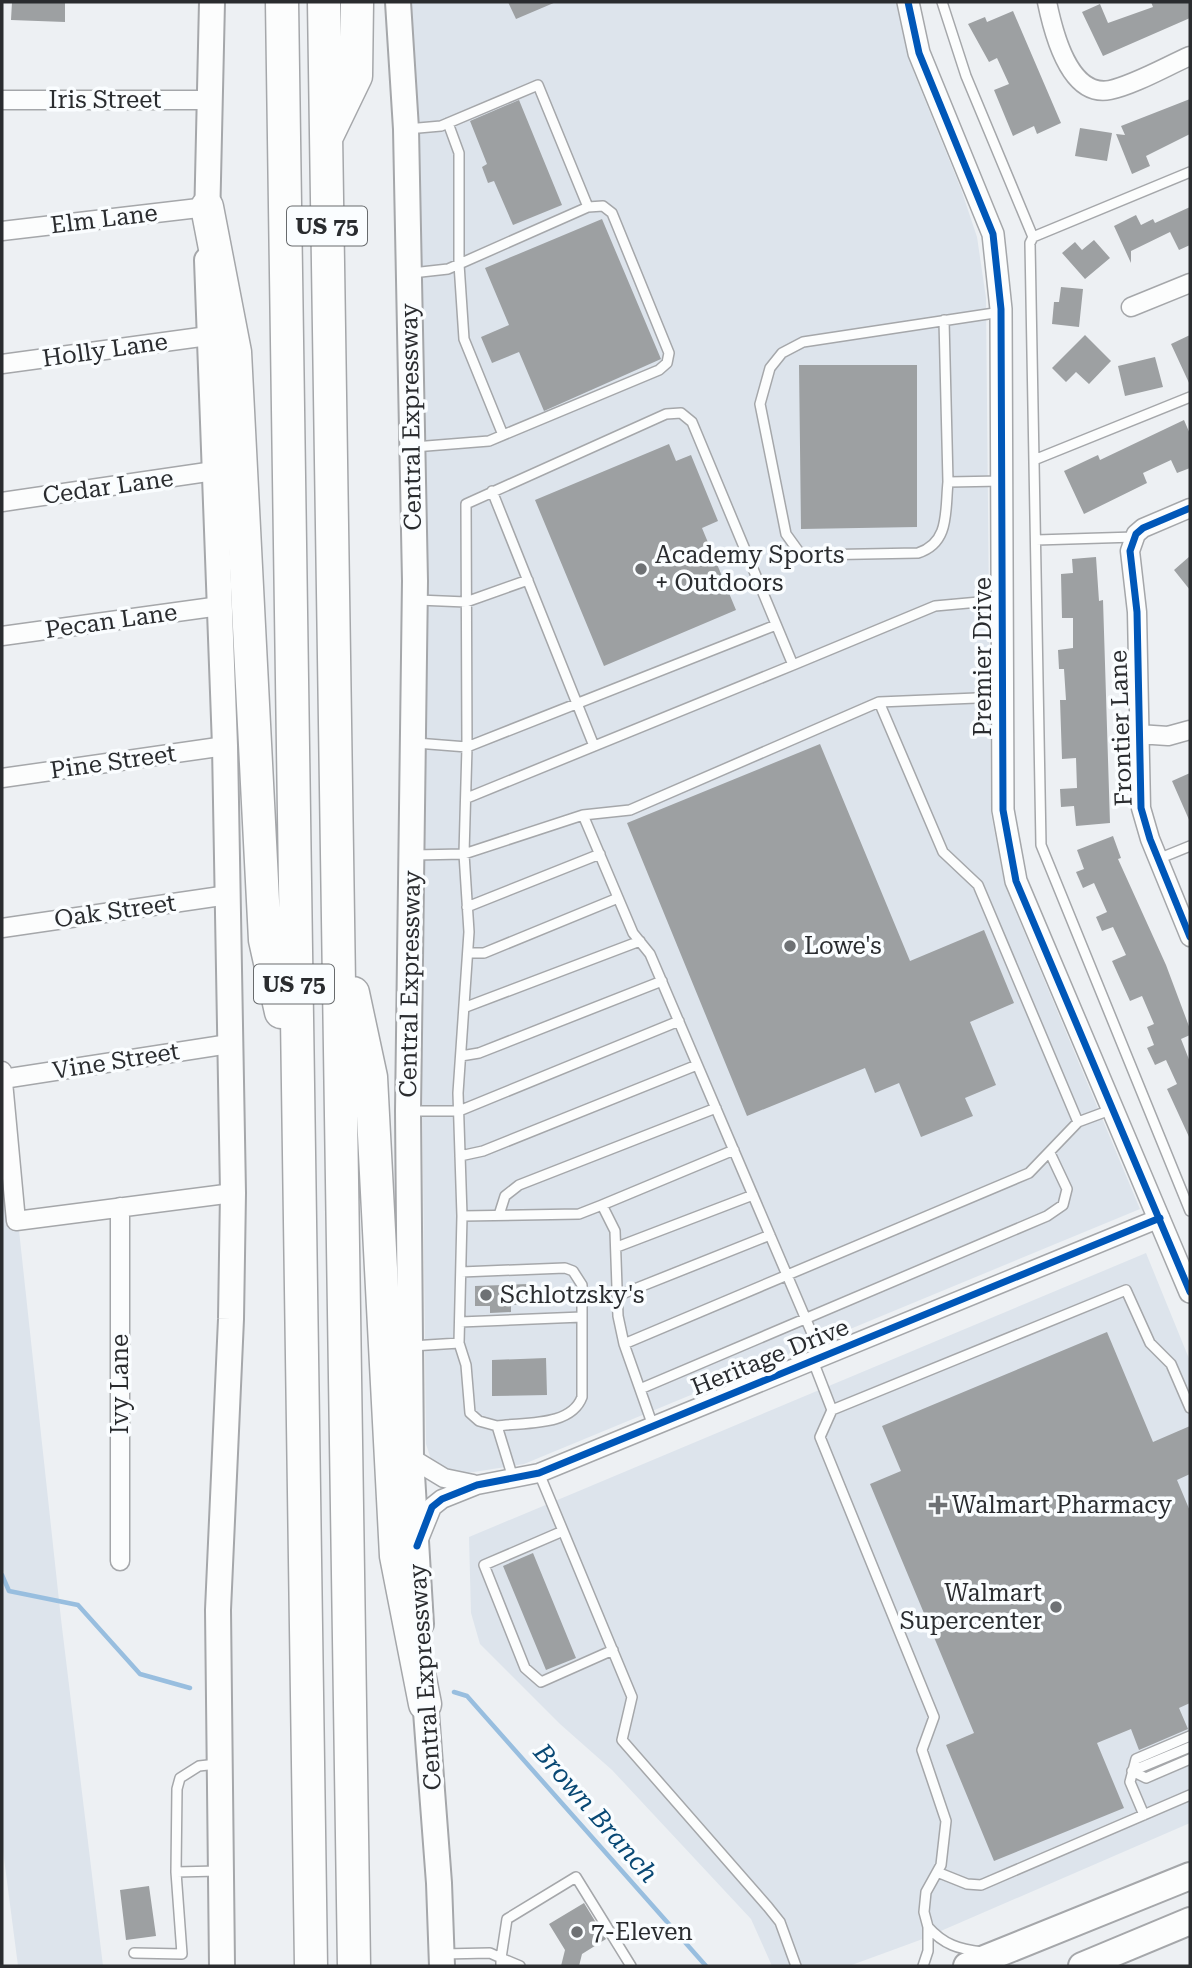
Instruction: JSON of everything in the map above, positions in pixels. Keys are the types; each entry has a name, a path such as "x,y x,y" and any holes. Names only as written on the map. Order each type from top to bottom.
{"highway":[{"name":"US 75","path":"282,2 295,1075 311,1966"},
{"name":"US 75","path":"324,2 354,1966"},
{"path":"326,138 356,76 358,2"},
{"path":"207,207 235,352 265,940 295,1075"},
{"path":"338,929 372,1076 396,1556 425,1704"}],"main road":[{"path":"212,2 208,100 208,336 225,746 233,1193 231,1319 218,1610 222,1966"},
{"name":"Central Expressway","path":"398,2 406,129 415,600 408,1111 411,1458 442,1960"},
{"path":"967,1966 1190,1876"},
{"path":"1082,1966 1190,1921"}],"street":[{"name":"Premier Drive","path":"908,2 919,53 993,234 1001,312 1003,810 1016,881 1190,1293"},
{"path":"1049,3 1077,79 1093,88 1109,90 1190,56"},
{"name":"Iris Street","path":"2,100 208,100"},
{"name":"Elm Lane","path":"2,231 207,207"},
{"path":"1131,307 1190,283"},
{"name":"Holly Lane","path":"2,364 208,336"},
{"name":"Cedar Lane","path":"2,502 214,471"},
{"path":"1133,544 1143,528 1190,508"},
{"name":"Frontier Lane","path":"1133,544 1141,808 1158,859 1190,937"},
{"name":"Pecan Lane","path":"2,636 220,606"},
{"path":"1138,734 1168,736 1190,730"},
{"name":"Pine Street","path":"2,778 225,746"},
{"name":"Oak Street","path":"2,928 228,895"},
{"name":"Vine Street","path":"3,1079 229,1044"},
{"path":"2,1071 16,1221 233,1193"},
{"name":"Ivy Lane","path":"120,1207 120,1561"},
{"name":"Heritage Drive","path":"417,1546 432,1507 455,1492 539,1473 1160,1218"},
{"name":"Heritage Drive","path":"411,1458 444,1478 477,1485"}],"lane":[{"path":"942,2 966,76 1033,237 1041,845 1190,1211"},
{"path":"406,129 448,123 538,85 588,207"},
{"path":"448,123 459,153 459,264 464,339 503,435"},
{"path":"1033,237 1190,172"},
{"path":"408,273 428,272 459,264 588,207 603,206 612,213 669,352 667,363 660,370 503,435 474,443 412,447"},
{"path":"944,320 948,482 942,532 937,543 928,550 904,554 811,555 799,552 786,534 760,404 771,369 782,353 803,342 944,320 1001,312"},
{"path":"1034,460 1190,397"},
{"path":"461,1272 573,1271 582,1286 582,1397 578,1407 565,1417 497,1426 479,1421 470,1413 466,1365 459,1343 462,1216 458,1111 468,953 464,854 467,798 466,505 666,414 681,413 692,422 701,439 793,665"},
{"path":"948,482 1002,481"},
{"path":"492,491 594,746"},
{"path":"1035,540 1133,544"},
{"path":"415,600 466,602 528,580"},
{"path":"467,798 935,606 1002,600"},
{"path":"413,743 467,747 776,625"},
{"path":"412,855 464,854 583,815 630,810 879,702 1003,697"},
{"path":"879,702 943,852 978,885 1078,1122"},
{"path":"583,815 618,898 662,981 806,1318 832,1410 820,1437 933,1717 922,1750 946,1821 941,1866 926,1892 924,1912 929,1927 928,1951 923,1966"},
{"path":"1158,859 1190,846"},
{"path":"467,907 600,854"},
{"path":"468,953 484,953 618,898"},
{"path":"466,1007 640,941"},
{"path":"461,1056 479,1053 662,981"},
{"path":"408,1111 458,1111 679,1021"},
{"path":"460,1156 484,1151 697,1065"},
{"path":"499,1215 505,1196 519,1185 716,1108"},
{"path":"624,1344 1029,1173 1078,1122 1113,1109"},
{"path":"462,1216 579,1214 734,1150"},
{"path":"640,1389 1047,1216 1063,1205 1068,1188 1050,1153"},
{"path":"617,1247 753,1195"},
{"path":"602,1205 615,1231 617,1296 624,1344 653,1426"},
{"path":"617,1296 770,1235"},
{"path":"832,1410 1125,1290 1150,1343 1171,1364 1190,1408"},
{"path":"460,1322 582,1317"},
{"path":"410,1346 459,1343"},
{"path":"497,1426 513,1478"},
{"path":"539,1473 632,1697 622,1740 780,1922 796,1966"},
{"path":"564,1531 484,1565 525,1668 541,1682 613,1650"},
{"path":"1144,1815 1130,1782 1136,1759 1190,1736"},
{"path":"1132,1772 1190,1746"},
{"path":"1132,1772 1146,1777 1190,1759"},
{"path":"183,1966 176,1872 177,1789 180,1778 199,1766 218,1764"},
{"path":"937,1872 967,1884 981,1885 1190,1795"},
{"path":"176,1872 220,1871"},
{"path":"501,1962 507,1919 576,1877 631,1966"},
{"path":"929,1927 940,1940 951,1946 996,1954"},
{"path":"134,1953 182,1954"},
{"path":"442,1960 490,1953 501,1962 520,1966"}],"shaded area":[{"path":"408,2 896,2 914,73 961,189 977,237 986,298 991,814 1005,886 1140,1209 524,1464 455,1475 433,1466 426,1444 421,986 428,616 421,294"},
{"path":"2,1073 61,1619 103,1966 18,1966 2,1843"},
{"path":"1146,1253 1190,1361 1190,1823 920,1940 849,1966 772,1966 751,1919 612,1770 560,1724 480,1644 471,1613 469,1537"}],"building":[{"path":"12,2 65,2 65,22 11,20"},
{"path":"508,2 556,2 516,19"},
{"path":"1151,2 1190,2 1190,18 1103,56 1082,12 1100,4 1108,23 1153,7"},
{"path":"1013,11 1061,123 1037,134 1034,126 1013,136 994,90 1009,84 997,58 989,62 968,24 985,17 987,22"},
{"path":"1190,99 1190,134 1146,156 1150,166 1132,174 1116,134 1125,135 1121,126"},
{"path":"519,100 562,205 513,225 494,181 488,183 482,167 487,164 470,121"},
{"path":"1080,128 1112,133 1107,161 1075,156"},
{"path":"1190,207 1190,245 1179,250 1170,232 1131,251 1131,263 1114,226 1136,215 1141,225 1153,219 1155,223"},
{"path":"602,219 661,359 544,411 519,352 492,363 481,337 509,325 485,268"},
{"path":"1094,240 1110,258 1085,279 1062,253 1075,242 1082,250"},
{"path":"1061,287 1083,289 1079,327 1052,324 1054,302 1059,302"},
{"path":"1085,335 1111,361 1089,384 1076,372 1066,382 1052,368"},
{"path":"1190,335 1190,385 1171,344"},
{"path":"1155,357 1163,387 1125,396 1118,366"},
{"path":"799,365 917,365 917,527 801,529"},
{"path":"1184,420 1190,434 1190,468 1177,473 1171,460 1143,473 1147,483 1084,514 1064,471 1098,455 1100,460"},
{"name":"Academy Sports + Outdoors","path":"669,444 676,461 691,455 718,521 702,528 736,610 604,666 535,500"},
{"path":"1190,556 1190,590 1174,570"},
{"path":"1096,557 1099,601 1103,600 1110,823 1076,826 1074,806 1061,807 1060,789 1077,788 1076,758 1062,759 1060,700 1066,700 1064,669 1059,669 1058,650 1073,648 1073,618 1062,618 1061,574 1073,573 1072,559"},
{"name":"Lowe's","path":"820,744 910,961 984,930 1014,1003 970,1022 996,1085 965,1098 973,1116 921,1137 899,1083 875,1093 865,1068 747,1116 627,823"},
{"path":"1190,773 1190,822 1172,781"},
{"path":"1113,836 1121,858 1118,859 1166,965 1190,1029 1190,1035 1181,1039 1190,1062 1190,1139 1167,1089 1177,1084 1166,1060 1155,1065 1147,1048 1154,1045 1147,1027 1154,1024 1142,996 1130,1001 1112,961 1126,955 1113,927 1102,931 1096,917 1107,912 1094,883 1083,888 1076,872 1084,869 1077,850"},
{"path":"528,1284 529,1304 511,1305 511,1312 490,1313 490,1306 475,1306 475,1286"},
{"name":"Walmart Supercenter","path":"1107,1332 1153,1442 1190,1426 1190,1474 1177,1480 1190,1511 1190,1703 1179,1708 1188,1729 1139,1750 1131,1729 1097,1743 1124,1808 994,1861 946,1745 974,1733 870,1484 901,1471 882,1426"},
{"path":"546,1358 547,1395 492,1396 492,1360"},
{"path":"533,1553 576,1658 546,1670 503,1566"},
{"path":"149,1886 156,1936 126,1940 120,1890"},
{"name":"7-Eleven","path":"584,1903 606,1939 582,1954 579,1966 561,1966 565,1950 549,1924"}],"waterway":[{"name":"Brown Branch","path":"2,1575 9,1591 78,1605 140,1674 190,1688"},
{"name":"Brown Branch","path":"454,1692 467,1696 706,1966"}],"cycle path":[{"path":"908,2 919,53 993,234 1001,309 1003,810 1016,881 1190,1292"},
{"path":"1190,508 1143,528 1136,534 1130,551 1137,612 1141,808 1150,839 1190,937"},
{"path":"417,1546 432,1507 442,1499 477,1485 539,1473 1160,1218"}],"place":[{"name":"Academy Sports + Outdoors","path":"641,569"},
{"name":"Lowe's","path":"790,946"},
{"name":"Schlotzsky's","path":"486,1295"},
{"name":"Walmart Pharmacy","path":"938,1505"},
{"name":"Walmart Supercenter","path":"1056,1607"},
{"name":"7-Eleven","path":"577,1932"}]}
